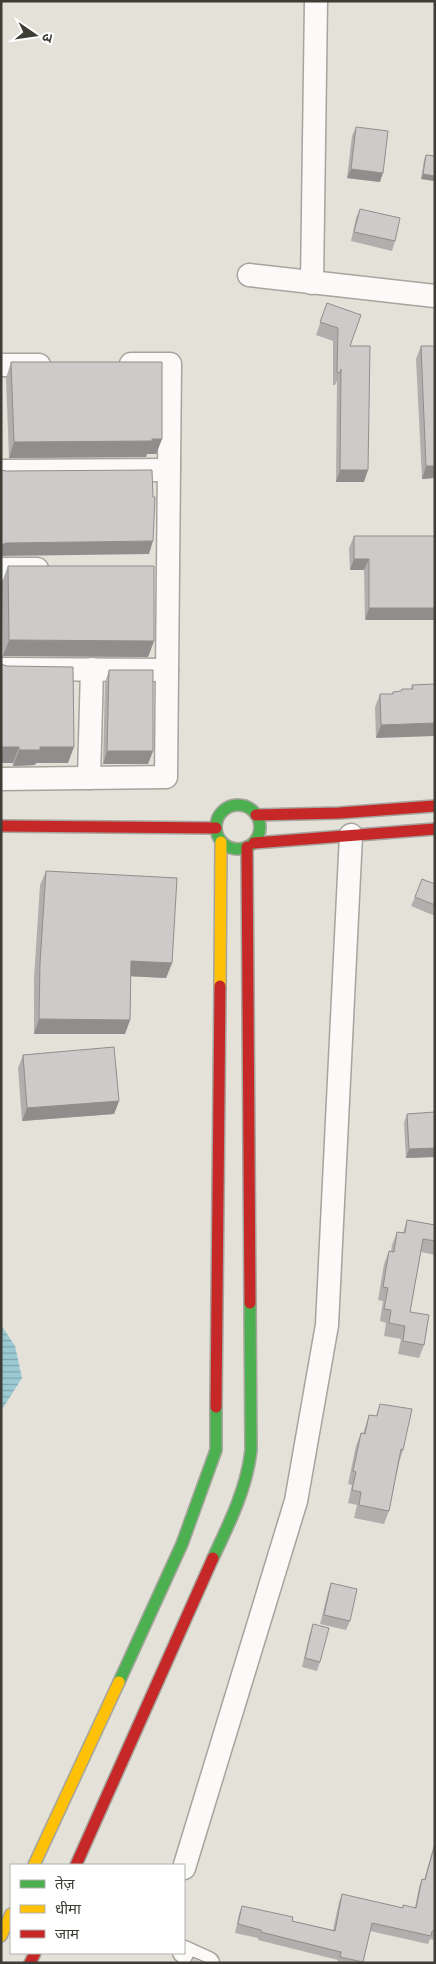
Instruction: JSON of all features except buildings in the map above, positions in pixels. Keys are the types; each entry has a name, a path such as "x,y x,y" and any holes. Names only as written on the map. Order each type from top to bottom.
{"main road":[{"path":"35,1864 182,1544 216,1450 219,877 221,842 216,828 220,814 232,806 246,807 256,815 260,823 260,830 250,845 251,1440 249,1470 234,1514 76,1864"},
{"path":"256,815 339,813 435,806"},
{"path":"1,826 216,828"},
{"path":"221,842 233,849 250,845 435,829"},
{"path":"1,1936 10,1916"}],"street":[{"path":"312,283 316,1"},
{"path":"250,275 435,296"},
{"path":"1,779 166,777 167,670 158,568 169,470 170,364 110,364"},
{"path":"1,365 61,365"},
{"path":"1,471 169,470"},
{"path":"1,570 60,569"},
{"path":"1,668 167,670"},
{"path":"89,778 92,669"},
{"path":"185,1865 296,1501 327,1325 351,835"},
{"path":"185,1952 208,1963"}],"water":[{"path":"1,1325 15,1346 22,1378 1,1411"}],"traffic: fast":[{"path":"234,805 242,805 254,811 260,827 254,843 242,849 234,849 222,843 216,831 216,823 222,811 234,805"},
{"path":"213,1558 231,1519 246,1478 249,1464 251,1450 250,1303"},
{"path":"119,1682 182,1544 216,1450 216,1407"}],"traffic: slow":[{"path":"220,986 221,842"},
{"path":"34,1864 119,1682"},
{"path":"1,1936 10,1916"}],"traffic: jam":[{"path":"256,815 339,813 435,806"},
{"path":"1,826 216,828"},
{"path":"254,843 435,829"},
{"path":"247,847 250,1303"},
{"path":"216,1407 220,986"},
{"path":"76,1864 213,1558"},
{"path":"30,1963 34,1954"}]}
